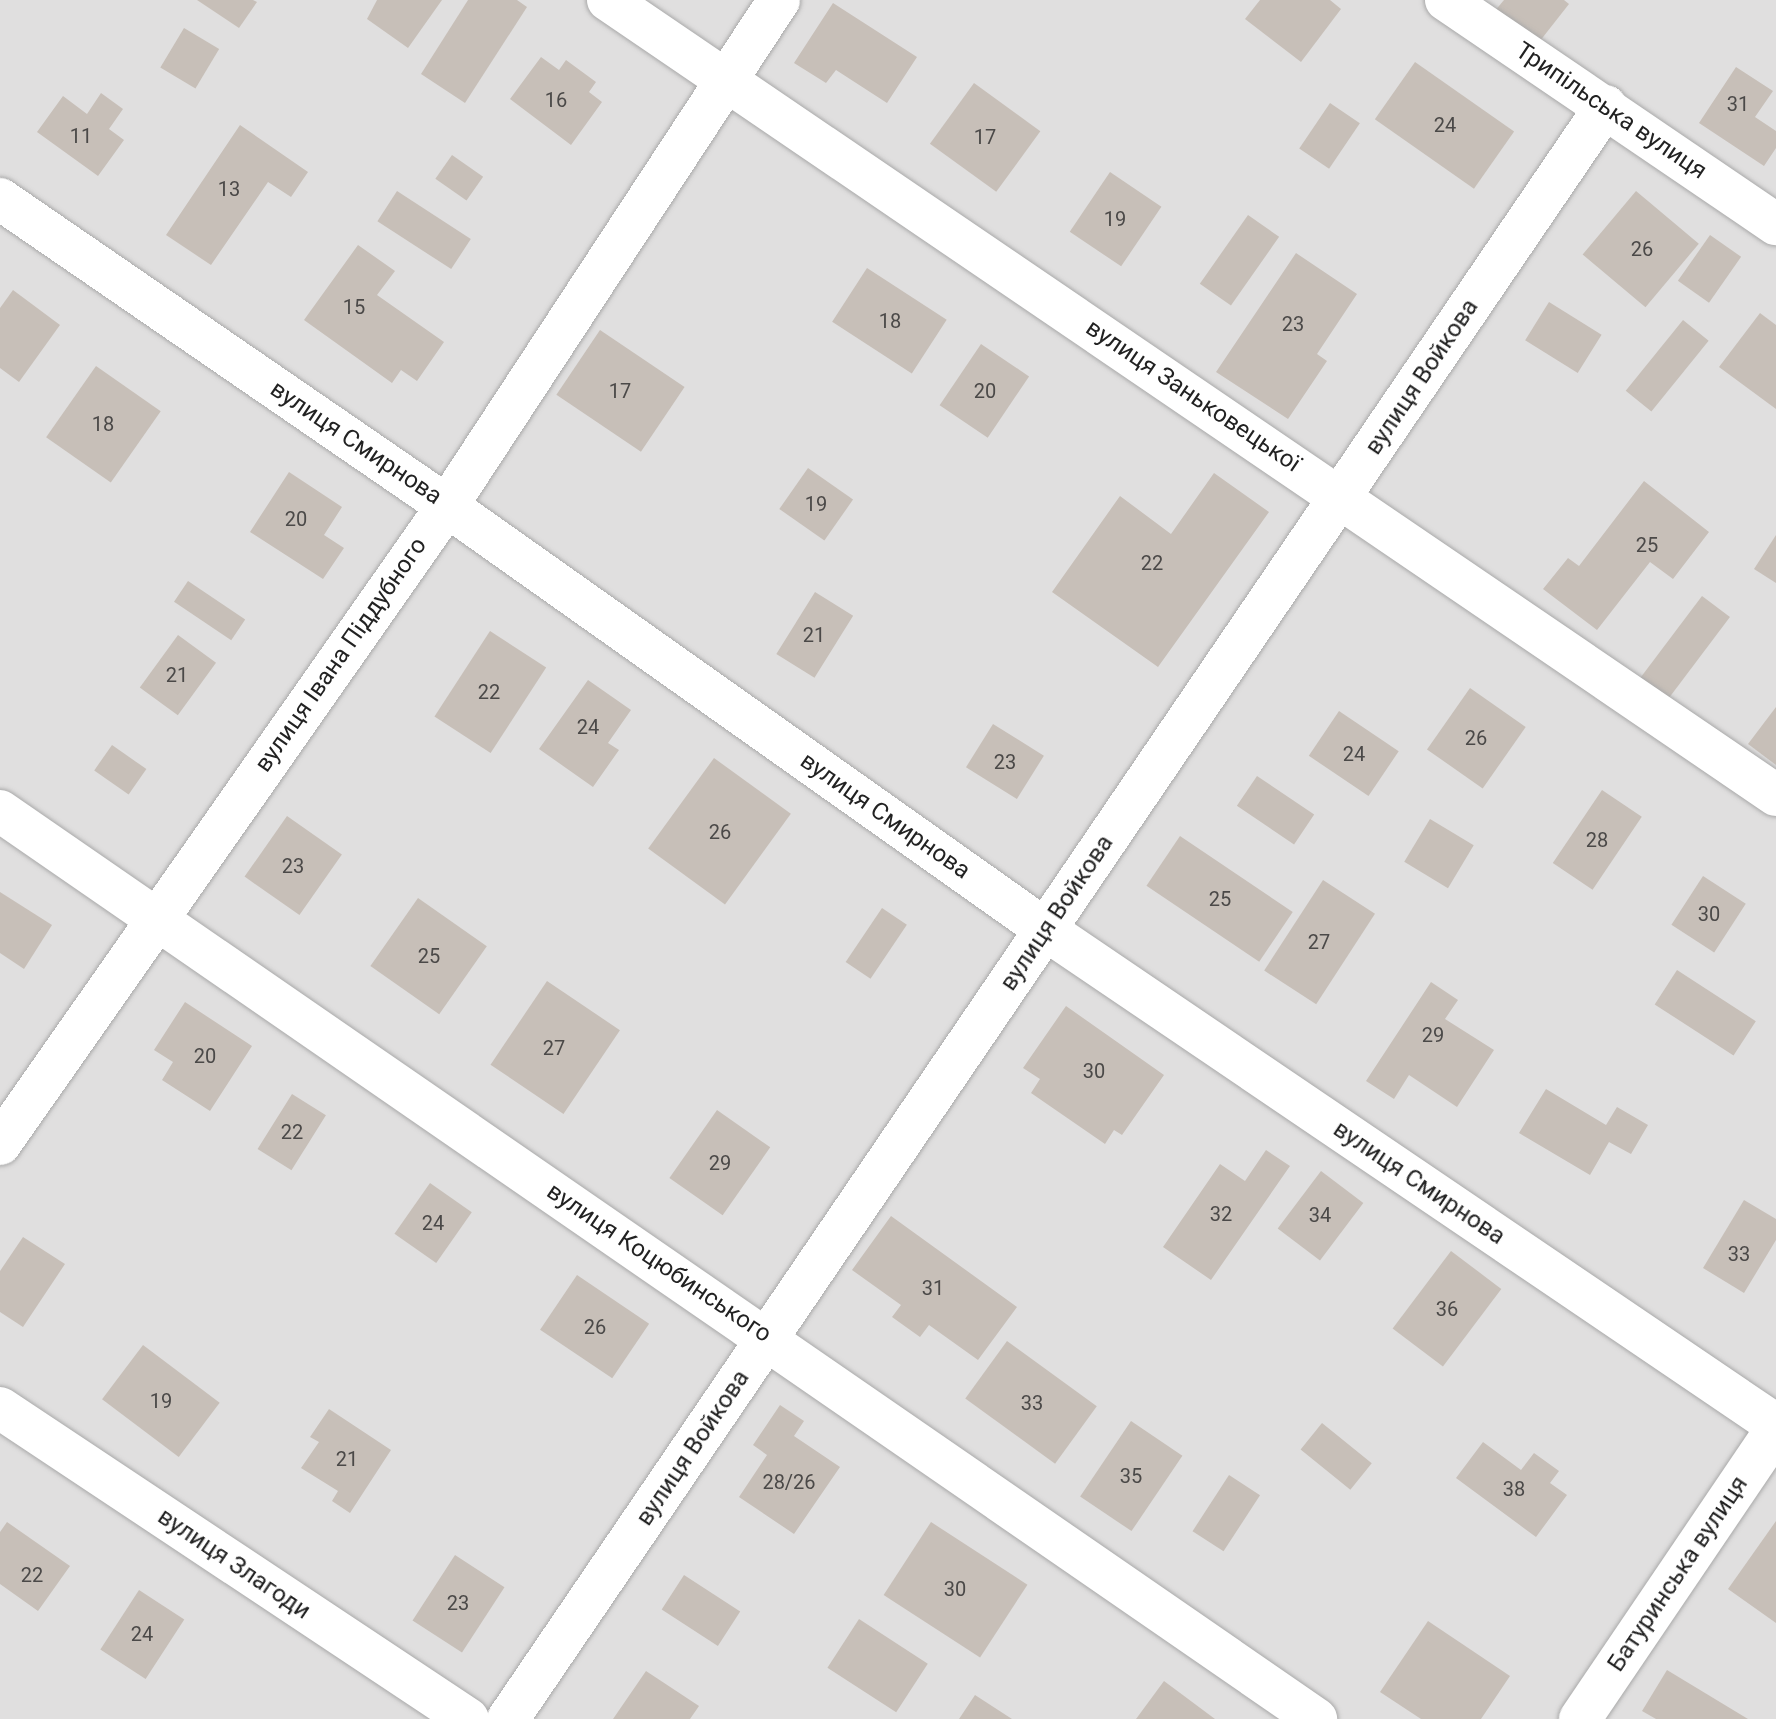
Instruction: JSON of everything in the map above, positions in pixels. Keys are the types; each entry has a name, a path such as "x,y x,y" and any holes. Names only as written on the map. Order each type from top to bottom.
{"street":[{"name":"вулиця Заньковецької","path":"608,0 723,82 1342,495 1776,795"},
{"name":"вулиця Івана Піддубного","path":"0,1144 153,921 447,506 779,0"},
{"name":"Трипільська вулиця","path":"1446,0 1776,224"},
{"name":"вулиця Войкова","path":"508,1719 1606,106"},
{"name":"вулиця Смирнова","path":"0,199 447,506 1046,930 1776,1428"},
{"name":"вулиця Коцюбинського","path":"0,811 153,921 768,1337 1316,1719"},
{"name":"вулиця Злагоди","path":"0,1408 468,1719"},
{"name":"Батуринська вулиця","path":"1580,1719 1776,1428"}],"shaded area":[{"path":"0,0 1776,0 1776,1719 0,1719"}],"building":[{"path":"197,0 253,0 257,2 239,28"},
{"path":"377,0 442,0 408,48 367,19"},
{"path":"468,0 517,0 527,7 465,103 421,74"},
{"path":"1260,0 1330,0 1341,9 1301,62 1245,19"},
{"path":"1504,0 1564,0 1569,4 1536,46 1494,12"},
{"path":"833,3 917,57 887,103 836,70 826,83 794,63"},
{"path":"184,28 219,49 195,89 160,67"},
{"path":"541,57 559,70 566,60 596,82 589,92 602,102 571,145 510,99"},
{"path":"1415,62 1514,131 1474,189 1375,119"},
{"path":"1736,67 1773,91 1755,117 1776,131 1776,148 1764,166 1699,123"},
{"path":"974,83 1040,131 996,192 930,144"},
{"path":"101,93 123,109 109,129 124,140 98,176 37,132 63,96 87,114"},
{"path":"1330,103 1360,123 1329,169 1299,149"},
{"path":"240,125 308,172 291,197 268,182 211,265 166,235"},
{"path":"452,155 483,177 466,201 435,179"},
{"path":"1110,172 1161,207 1121,266 1070,232"},
{"path":"397,191 471,239 451,269 377,221"},
{"path":"1636,191 1699,244 1645,307 1583,255"},
{"path":"1248,215 1279,237 1231,306 1200,284"},
{"path":"1710,235 1741,257 1709,303 1678,281"},
{"path":"358,245 395,271 377,295 444,342 417,381 401,370 392,383 304,320"},
{"path":"1296,253 1357,294 1317,354 1327,361 1288,419 1216,372"},
{"path":"867,268 947,320 912,373 832,322"},
{"path":"13,290 60,325 19,382 0,368 0,308"},
{"path":"1549,302 1602,335 1578,373 1525,340"},
{"path":"1760,313 1776,325 1776,409 1719,367"},
{"path":"1683,320 1709,341 1651,411 1626,391"},
{"path":"600,330 685,387 641,452 556,395"},
{"path":"981,344 1029,376 988,438 940,405"},
{"path":"96,366 161,411 111,483 46,437"},
{"path":"808,468 853,500 824,541 779,509"},
{"path":"289,472 342,507 324,535 344,548 323,579 250,532"},
{"path":"1214,473 1269,512 1158,667 1052,592 1120,496 1171,534"},
{"path":"1644,481 1709,532 1673,579 1650,562 1597,630 1543,589 1568,558 1579,566"},
{"path":"1776,535 1776,583 1754,569"},
{"path":"188,581 245,620 231,640 174,602"},
{"path":"815,592 853,616 814,678 776,654"},
{"path":"1702,596 1730,617 1669,699 1641,677"},
{"path":"490,631 546,667 491,753 434,717"},
{"path":"178,635 216,663 178,715 140,688"},
{"path":"588,680 631,710 608,743 619,750 593,787 539,749"},
{"path":"1470,688 1526,727 1483,788 1427,749"},
{"path":"1776,707 1776,765 1748,744"},
{"path":"1339,711 1399,751 1368,796 1309,756"},
{"path":"993,724 1044,756 1017,799 966,767"},
{"path":"112,745 146,769 129,794 94,770"},
{"path":"714,758 791,814 725,904 648,849"},
{"path":"1257,776 1314,815 1294,844 1237,806"},
{"path":"1602,790 1642,817 1593,890 1553,863"},
{"path":"287,816 342,854 299,915 245,877"},
{"path":"1430,819 1474,845 1448,888 1404,862"},
{"path":"1180,836 1293,912 1259,962 1146,886"},
{"path":"1703,876 1746,904 1714,952 1671,925"},
{"path":"1323,880 1375,914 1316,1004 1264,971"},
{"path":"0,892 52,925 24,969 0,953"},
{"path":"418,898 487,946 439,1014 370,966"},
{"path":"882,908 907,925 871,979 846,962"},
{"path":"1677,970 1756,1021 1734,1056 1655,1004"},
{"path":"547,981 620,1030 563,1114 491,1065"},
{"path":"1431,982 1458,1000 1445,1019 1494,1050 1457,1107 1409,1075 1394,1099 1366,1081"},
{"path":"185,1002 252,1046 210,1111 162,1080 173,1062 154,1050"},
{"path":"1066,1006 1164,1075 1122,1135 1114,1130 1105,1144 1031,1093 1040,1079 1023,1068"},
{"path":"1546,1089 1606,1125 1617,1107 1648,1125 1631,1154 1609,1142 1590,1175 1519,1133"},
{"path":"292,1094 326,1115 291,1170 258,1149"},
{"path":"717,1110 770,1147 723,1215 669,1178"},
{"path":"1266,1150 1290,1166 1211,1280 1163,1247 1220,1164 1245,1181"},
{"path":"1321,1171 1363,1203 1320,1260 1278,1229"},
{"path":"430,1183 472,1212 436,1263 394,1234"},
{"path":"1744,1200 1776,1219 1776,1240 1744,1293 1703,1268"},
{"path":"891,1216 1017,1307 978,1360 929,1325 920,1337 892,1317 901,1305 852,1270"},
{"path":"23,1237 65,1264 23,1327 0,1312 0,1271"},
{"path":"1451,1251 1501,1289 1443,1366 1393,1328"},
{"path":"577,1275 649,1324 612,1378 540,1330"},
{"path":"1007,1341 1097,1406 1055,1464 965,1398"},
{"path":"143,1345 220,1403 179,1457 102,1399"},
{"path":"780,1405 804,1421 794,1436 840,1467 794,1534 739,1497 767,1455 753,1445"},
{"path":"329,1409 391,1450 350,1513 332,1501 338,1491 301,1468 319,1442 310,1437"},
{"path":"1131,1421 1182,1456 1132,1531 1080,1496"},
{"path":"1322,1423 1372,1463 1350,1490 1301,1449"},
{"path":"1483,1442 1521,1470 1534,1453 1559,1471 1550,1483 1567,1495 1536,1537 1456,1478"},
{"path":"1229,1475 1260,1495 1224,1551 1193,1531"},
{"path":"1776,1521 1776,1623 1728,1589"},
{"path":"7,1522 70,1566 38,1611 0,1584 0,1532"},
{"path":"931,1522 1027,1585 980,1658 884,1595"},
{"path":"455,1555 504,1587 462,1653 413,1620"},
{"path":"684,1575 740,1611 718,1646 662,1609"},
{"path":"139,1590 184,1619 146,1679 100,1650"},
{"path":"859,1619 928,1664 896,1712 827,1668"},
{"path":"1428,1621 1510,1676 1481,1719 1421,1719 1380,1692"},
{"path":"1667,1670 1748,1719 1656,1719 1642,1711"},
{"path":"646,1671 699,1706 690,1719 613,1719"},
{"path":"1164,1681 1215,1719 1136,1719"},
{"path":"975,1695 1012,1719 959,1719"}]}
